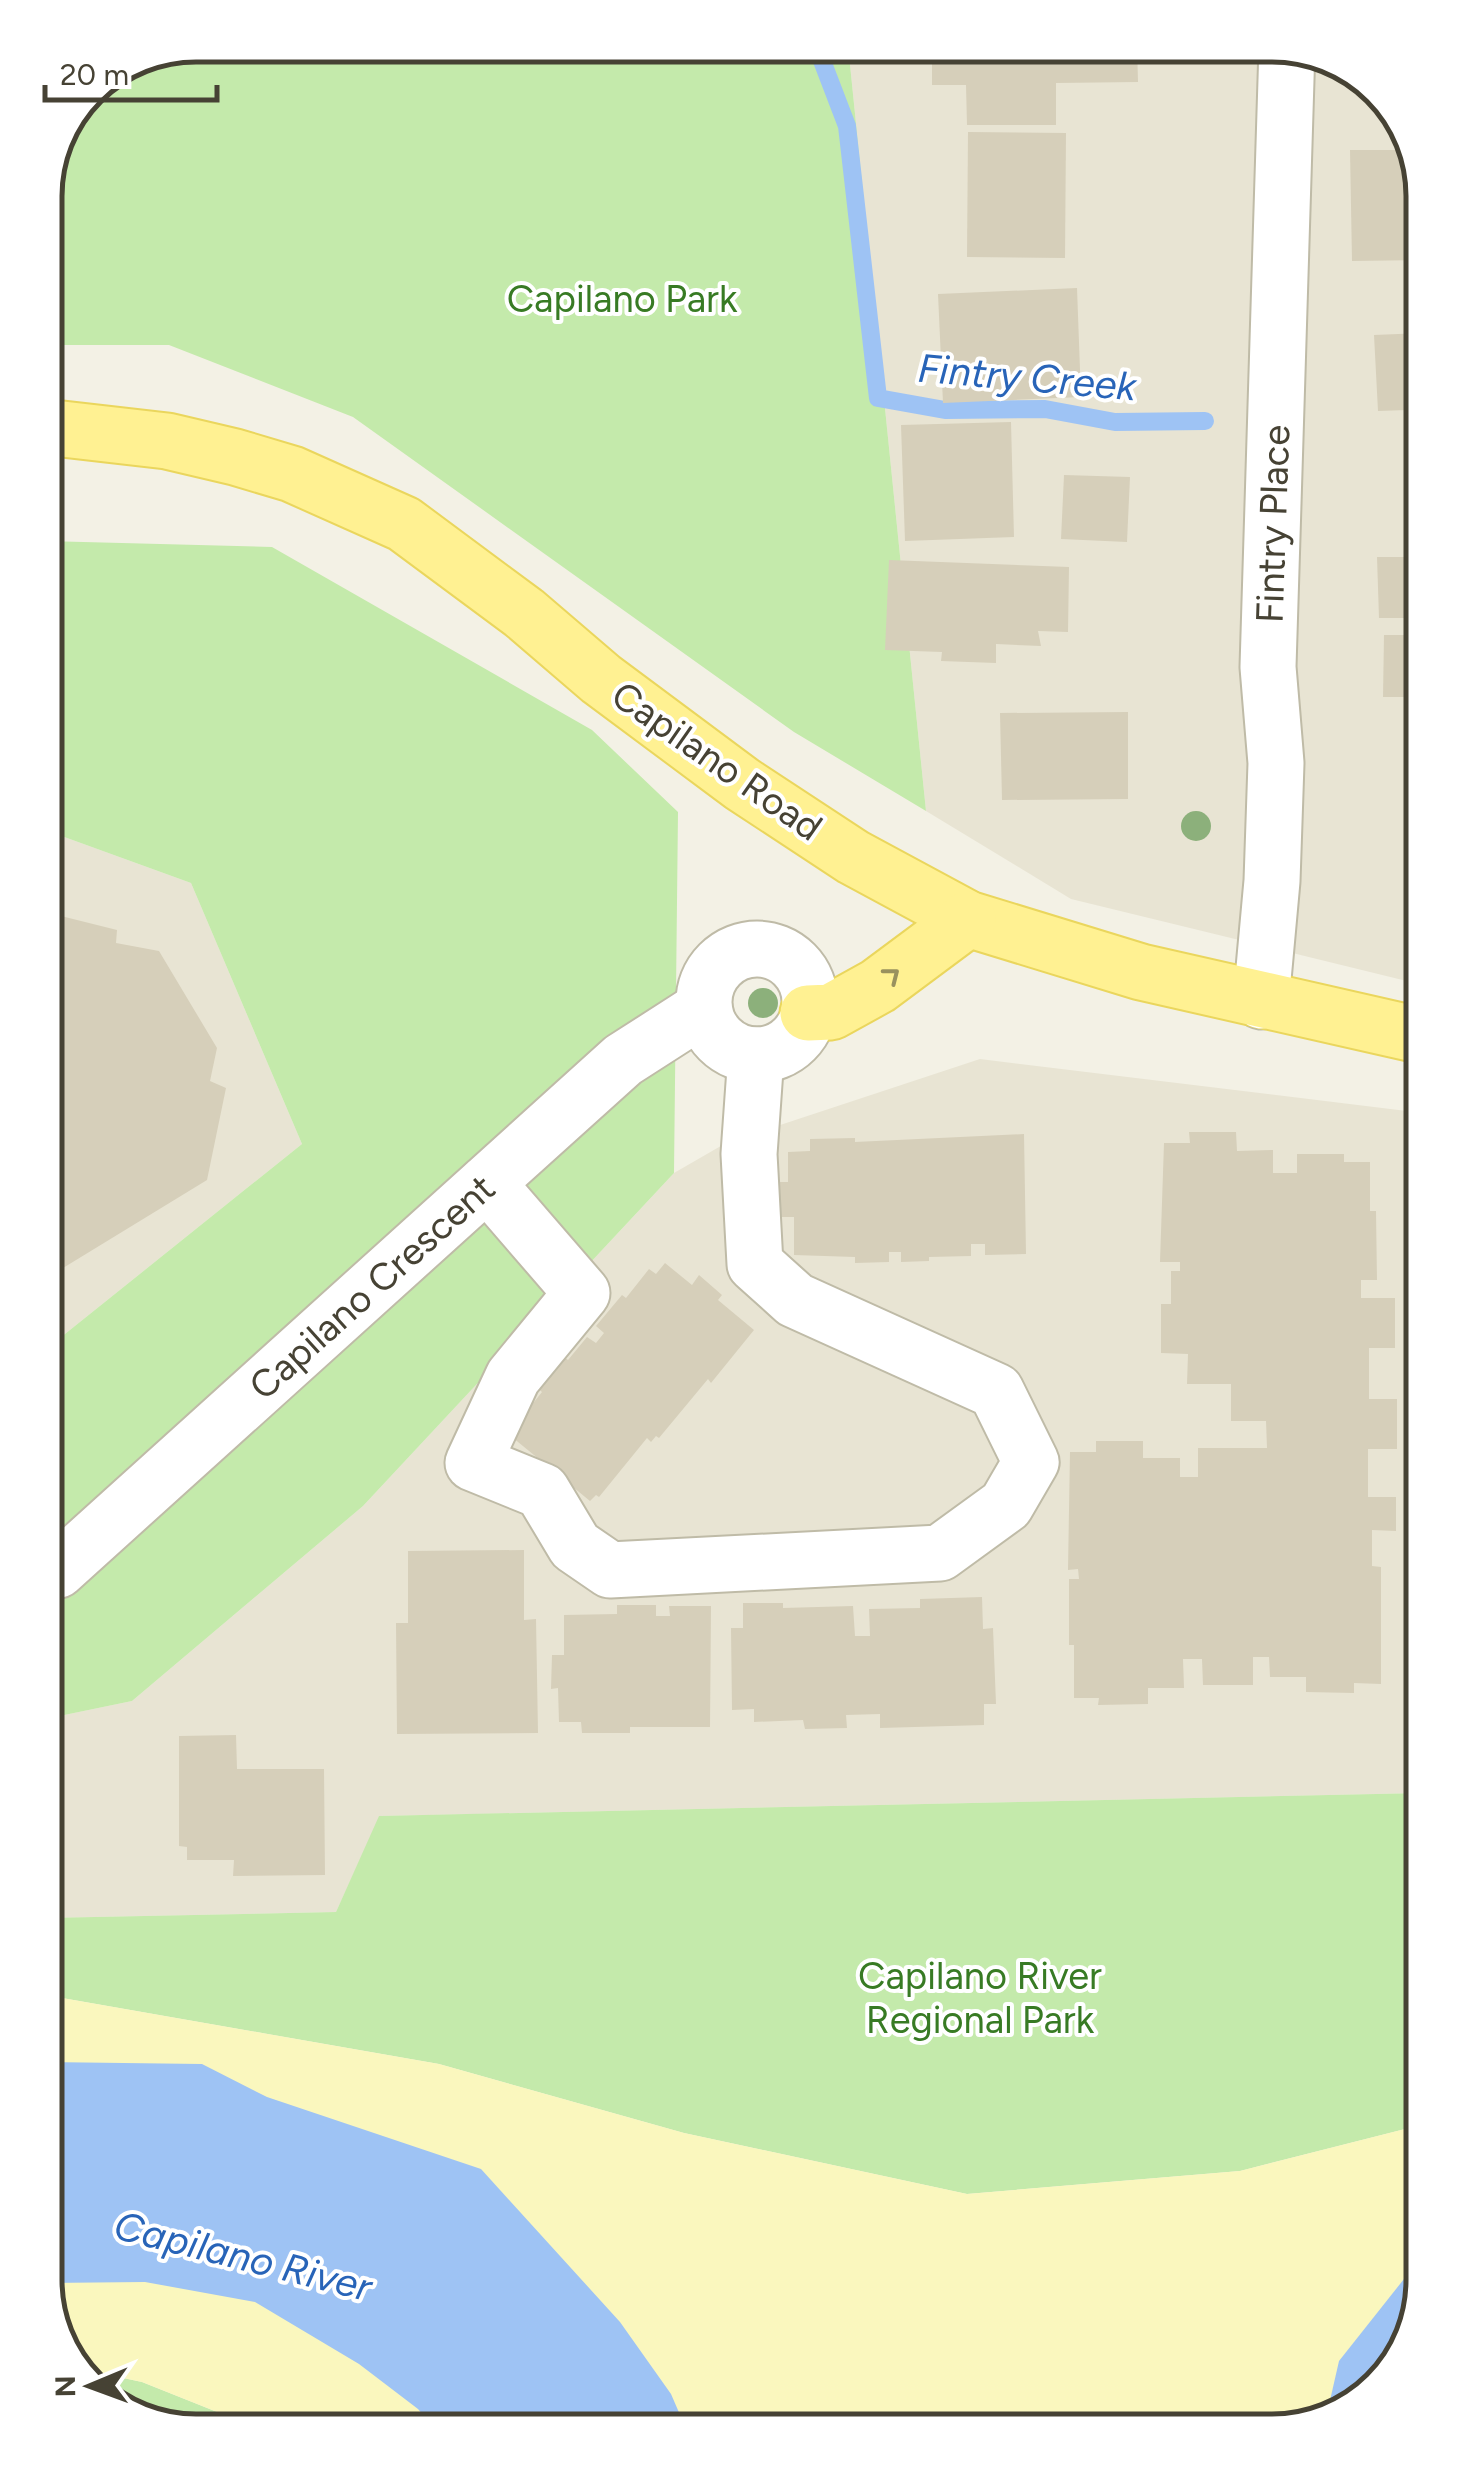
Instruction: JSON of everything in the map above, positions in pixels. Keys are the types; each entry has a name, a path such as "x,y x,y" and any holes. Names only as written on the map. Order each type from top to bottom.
{"main road":[{"name":"Capilano Road","path":"63,429 167,441 235,456 292,474 404,524 524,613 600,679 742,784 852,857 968,919 1141,972 1406,1032"},
{"path":"808,1013 831,1012 878,986 968,919"}],"street":[{"name":"Fintry Place","path":"1261,1001 1272,880 1275,782 1269,650 1286,64"},
{"path":"760,948 777,952 804,977 809,994 808,1013 802,1030 790,1044 756,1055 727,1046 708,1022 704,989 724,959 741,950 760,948"},
{"name":"Capilano Crescent","path":"62,1566 622,1060 704,1008"},
{"path":"487,1183 582,1294 513,1377 473,1463 542,1490 574,1546 610,1570 940,1553 1006,1505 1030,1462 996,1391 795,1300 755,1264 748,1154 756,1055"}],"shaded area":[{"path":"850,63 1280,63 1331,76 1360,96 1383,122 1401,162 1406,197 1406,981 1071,899 926,811"},
{"path":"63,836 191,883 302,1144 62,1336"},
{"path":"980,1059 1406,1111 1406,1793 380,1816 336,1912 62,1918 62,1715 132,1701 363,1506 674,1173 726,1143"}],"green space":[{"name":"Capilano Park","path":"197,62 850,63 926,811 794,732 353,417 169,345 63,345 63,188 67,162 90,115 130,80 154,70"},
{"path":"63,541 272,547 592,730 678,812 674,1173 363,1506 132,1701 62,1715 62,1336 302,1144 191,883 63,836"},
{"name":"Capilano River Regional Park","path":"1406,1793 1406,2129 1240,2171 967,2194 684,2133 439,2064 62,1998 62,1918 336,1912 379,1816"},
{"path":"140,2382 220,2413 171,2411 140,2401"}],"sand":[{"path":"62,1998 439,2064 684,2133 967,2194 1240,2171 1406,2129 1406,2279 1395,2331 1378,2361 1353,2386 1306,2409 1271,2414 220,2413 140,2382 140,2336 75,2336 62,2279"}],"water":[{"name":"Capilano River","path":"62,2062 202,2064 267,2097 481,2169 620,2322 671,2394 679,2413 422,2413 359,2364 255,2302 145,2282 62,2283"},
{"path":"1406,2276 1401,2314 1388,2346 1366,2374 1330,2400 1339,2361"}],"building":[{"path":"932,63 1137,63 1138,82 1056,83 1056,125 967,125 966,85 932,85"},
{"path":"968,132 1066,133 1065,258 967,257"},
{"path":"1350,150 1397,150 1406,197 1406,260 1352,261"},
{"path":"1077,288 1081,397 943,403 938,294"},
{"path":"1406,334 1406,410 1378,411 1374,335"},
{"path":"1011,422 1014,537 905,541 901,425"},
{"path":"1064,475 1130,477 1127,542 1061,539"},
{"path":"1377,557 1406,557 1406,618 1379,618"},
{"path":"889,560 1069,567 1068,632 1038,631 1041,646 996,644 996,663 941,661 942,652 885,650"},
{"path":"1384,635 1406,635 1406,697 1383,697"},
{"path":"1128,712 1128,799 1002,800 1000,713"},
{"path":"63,916 117,930 116,943 159,951 217,1048 210,1081 226,1088 207,1180 62,1268"},
{"path":"1189,1132 1236,1132 1237,1151 1273,1150 1273,1173 1297,1173 1297,1154 1344,1154 1344,1162 1370,1162 1370,1211 1376,1211 1377,1280 1361,1280 1361,1298 1395,1298 1395,1348 1369,1348 1369,1399 1397,1399 1397,1449 1368,1449 1368,1497 1396,1497 1396,1531 1372,1530 1372,1566 1381,1567 1381,1684 1354,1683 1354,1693 1306,1692 1306,1677 1270,1677 1269,1657 1253,1657 1253,1685 1203,1685 1202,1659 1183,1659 1184,1688 1148,1688 1148,1704 1098,1705 1099,1698 1074,1698 1069,1579 1079,1579 1078,1569 1068,1570 1070,1452 1096,1452 1096,1441 1143,1441 1143,1458 1180,1458 1180,1477 1198,1477 1198,1448 1267,1448 1266,1421 1231,1421 1231,1384 1187,1384 1188,1354 1161,1353 1161,1304 1171,1304 1171,1271 1180,1271 1180,1262 1160,1262 1164,1143 1190,1143"},
{"path":"1024,1134 1026,1254 985,1255 985,1244 971,1244 971,1256 929,1257 929,1261 901,1262 901,1252 889,1252 889,1262 855,1263 855,1257 794,1255 794,1217 779,1217 779,1182 788,1182 788,1152 810,1151 810,1139 855,1138 855,1142"},
{"path":"665,1263 692,1285 699,1275 722,1295 718,1300 754,1330 659,1438 656,1436 651,1442 647,1438 599,1497 596,1495 590,1501 501,1428 526,1397 534,1402 542,1392 535,1386 561,1354 568,1360 587,1337 596,1343 604,1333 596,1326 622,1295 626,1298 649,1269 656,1274"},
{"path":"524,1550 524,1620 536,1619 538,1733 397,1734 396,1623 408,1623 408,1551"},
{"path":"982,1597 983,1629 993,1628 996,1704 984,1704 984,1725 880,1728 880,1714 846,1715 847,1728 805,1729 803,1720 754,1722 754,1709 732,1710 731,1628 743,1628 743,1603 783,1603 783,1608 853,1606 855,1636 870,1636 869,1609 920,1608 920,1599"},
{"path":"617,1605 656,1605 656,1616 670,1616 669,1606 711,1606 710,1727 630,1727 630,1733 582,1733 581,1722 559,1722 558,1688 551,1689 552,1655 564,1655 564,1615 617,1614"},
{"path":"236,1735 237,1769 324,1769 325,1875 233,1876 234,1860 187,1860 187,1847 179,1846 179,1736"},
{"path":"64,1804 63,1883 62,1883"}],"waterway":[{"name":"Fintry Creek","path":"823,63 847,126 878,398 945,410 1045,409 1115,422 1205,421"}]}
